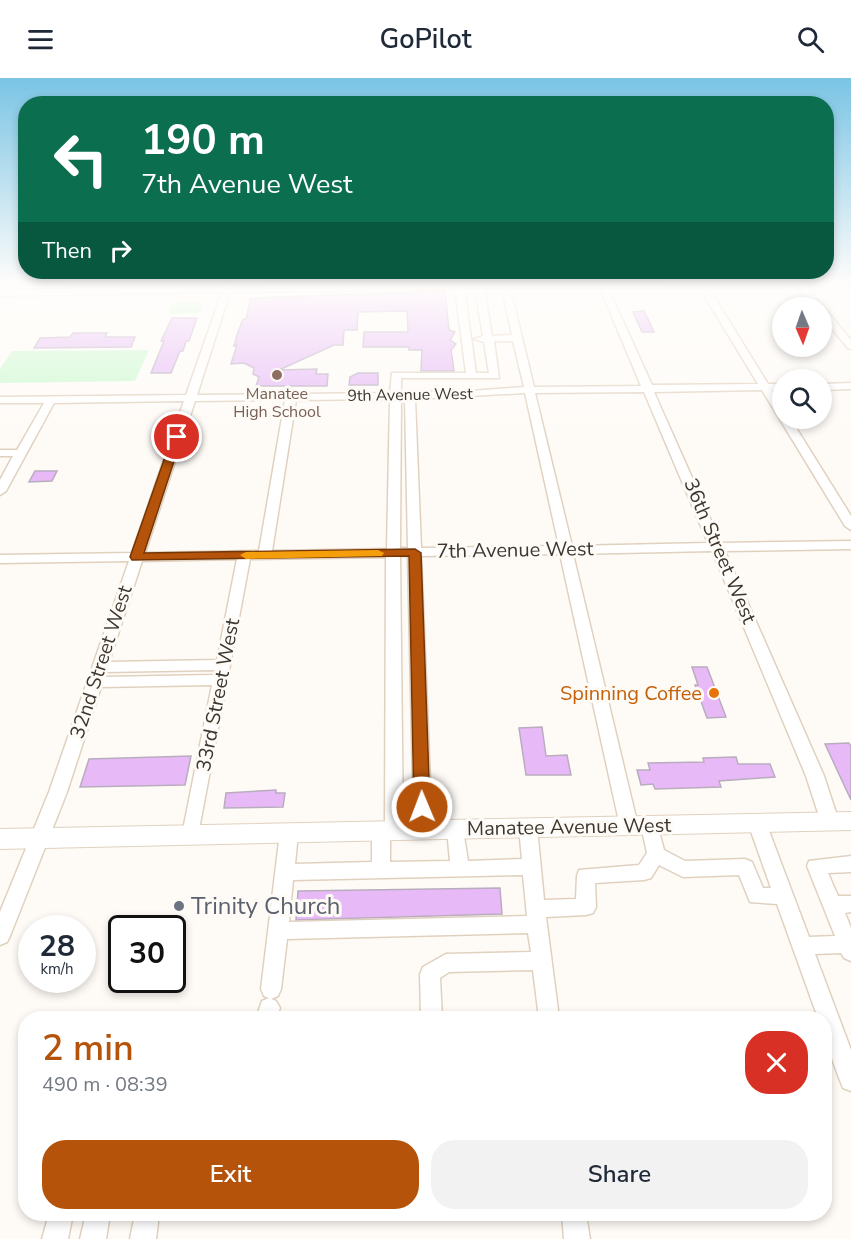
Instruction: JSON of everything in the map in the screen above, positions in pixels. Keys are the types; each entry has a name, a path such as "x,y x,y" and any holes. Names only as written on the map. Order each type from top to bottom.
{"main road":[{"name":"Manatee Avenue West","path":"0,839 840,821"}],"street":[{"name":"32nd Street West","path":"0,936 5,910 58,792 211,337"},
{"name":"36th Street West","path":"627,337 815,776 840,821"},
{"path":"733,337 772,399"},
{"path":"471,376 466,339 518,338 565,549 639,826 656,854 683,868 745,867 757,896 784,896"},
{"path":"381,870 388,831 396,375 495,376 488,339"},
{"path":"832,387 851,386"},
{"name":"9th Avenue West","path":"0,400 394,396 530,389 772,387"},
{"path":"410,395 423,830"},
{"path":"265,555 291,397"},
{"path":"0,491 51,399"},
{"path":"791,429 851,526"},
{"path":"0,453 21,453"},
{"path":"0,467 14,467"},
{"name":"7th Avenue West","path":"0,559 851,545"},
{"name":"33rd Street West","path":"190,835 244,555"},
{"path":"97,675 222,673"},
{"path":"757,823 825,1011"},
{"path":"528,828 548,1011"},
{"path":"456,829 460,868"},
{"path":"269,1005 289,833"},
{"path":"278,931 536,916 586,907 586,876 644,872 656,854"},
{"path":"802,946 849,948 842,905 816,866 851,864"},
{"path":"285,872 531,867"},
{"path":"432,1011 430,974 446,963 542,961"},
{"path":"832,1030 851,1080"},
{"path":"55,1239 59,1221"},
{"path":"93,1239 97,1221"},
{"path":"143,1239 146,1221"},
{"path":"575,1221 577,1239"}],"green space":[{"path":"149,350 135,381 0,383 0,369 12,351"}],"building":[{"path":"135,337 131,347 34,348 40,338"},
{"path":"163,337 190,337 189,341 186,341 183,351 180,351 171,373 151,373 164,341 161,341"},
{"path":"236,337 344,337 343,345 334,345 279,370 317,369 316,374 328,374 327,386 256,386 259,377 253,374 254,368 244,363 231,364 237,345 234,346"},
{"path":"364,337 452,337 450,340 456,344 451,350 454,371 421,371 422,350 409,350 409,347 363,347"},
{"path":"358,373 378,373 378,385 349,385 350,377"},
{"path":"35,471 57,471 52,481 29,482"},
{"path":"692,667 707,667 726,717 707,718 695,685 698,685"},
{"path":"542,727 546,756 567,755 571,775 526,775 519,728"},
{"path":"849,743 851,747 851,800 825,744"},
{"path":"191,756 185,785 80,787 89,759"},
{"path":"736,757 738,764 770,764 775,777 719,781 721,787 655,789 653,784 641,785 637,770 650,770 648,763 704,762 703,758"},
{"path":"276,790 276,793 285,793 283,807 224,808 226,793"},
{"path":"500,888 502,914 296,920 298,891"}],"slow traffic":[{"path":"246,555 378,553"}],"place":[{"name":"Manatee High School","path":"277,375"},
{"name":"Spinning Coffee","path":"714,693"},
{"name":"Trinity Church","path":"179,906"}],"route":[{"path":"177,437 136,557 415,553 422,807"}]}
